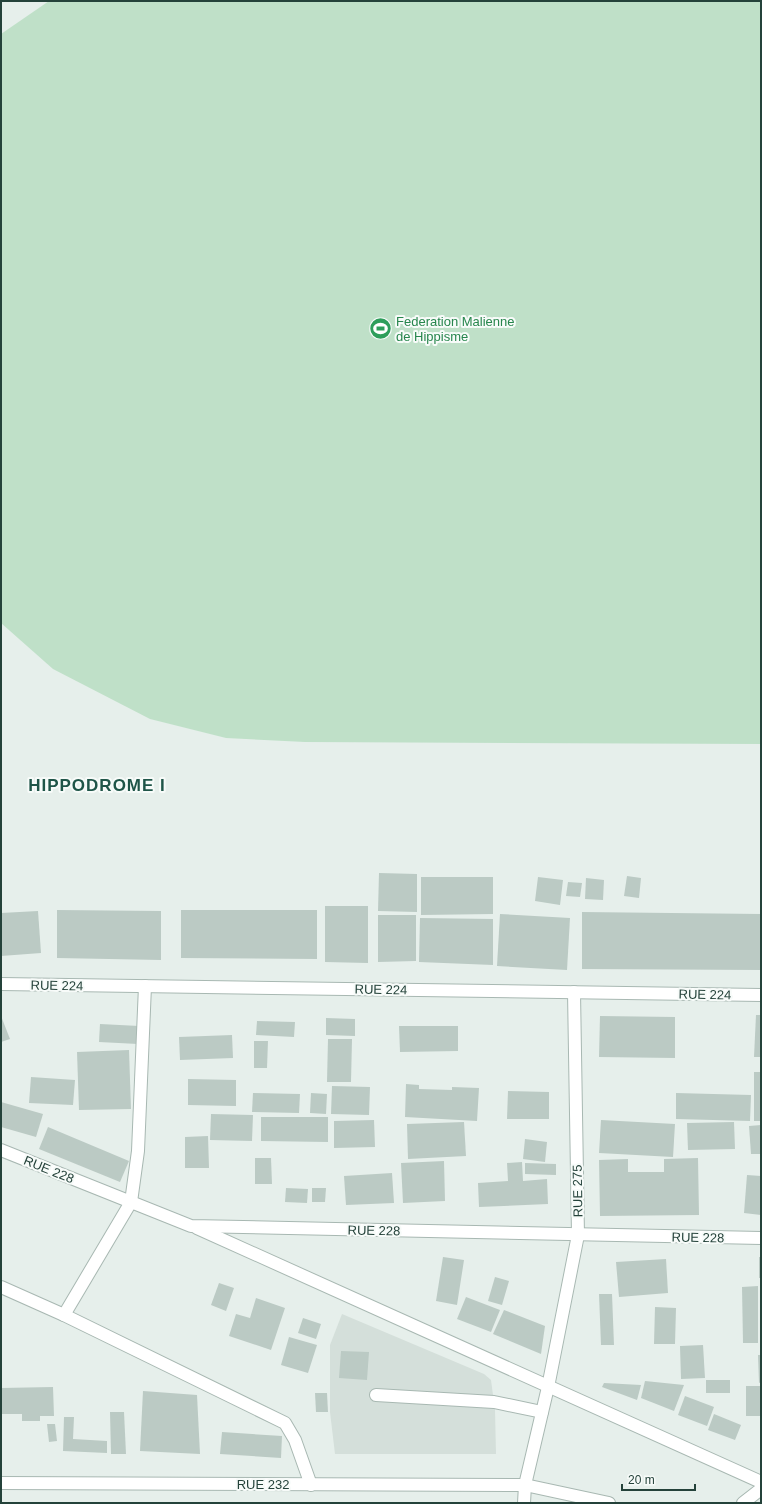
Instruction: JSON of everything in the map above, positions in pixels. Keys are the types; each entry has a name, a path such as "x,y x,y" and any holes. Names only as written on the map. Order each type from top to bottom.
{"street":[{"name":"RUE 224","path":"1,984 761,995"},
{"path":"64,1315 131,1202 138,1151 145,986"},
{"name":"RUE 275","path":"525,1485 548,1387 578,1234 574,992"},
{"name":"RUE 228","path":"1,1150 191,1226 761,1238"},
{"path":"191,1226 761,1482"},
{"path":"1,1287 64,1315 285,1422 295,1440 310,1485"},
{"path":"376,1395 494,1402 542,1412"},
{"name":"RUE 232","path":"1,1483 525,1485 609,1503"},
{"path":"524,1503 525,1485"},
{"path":"743,1503 761,1489"}],"shaded area":[{"path":"342,1314 484,1374 491,1380 495,1410 496,1454 335,1454 330,1412 330,1345"}],"green space":[{"name":"Federation Malienne de Hippisme","path":"49,1 761,1 761,744 305,742 226,738 150,719 53,669 1,623 1,34"}],"building":[{"path":"379,873 417,874 417,912 378,911"},
{"path":"627,876 641,878 639,898 624,896"},
{"path":"421,877 493,877 493,914 421,915"},
{"path":"538,877 563,880 560,905 535,901"},
{"path":"586,878 604,880 603,900 585,899"},
{"path":"568,882 582,883 580,897 566,896"},
{"path":"325,906 368,906 368,963 325,962"},
{"path":"57,910 161,911 161,960 57,958"},
{"path":"181,910 317,910 317,959 181,958"},
{"path":"38,911 41,953 1,956 1,913"},
{"path":"582,912 761,914 761,970 582,969"},
{"path":"500,914 570,918 567,970 497,966"},
{"path":"378,915 416,915 416,961 378,962"},
{"path":"420,918 493,919 493,965 419,962"},
{"path":"756,1015 761,1015 761,1057 754,1057"},
{"path":"1,1016 10,1039 1,1042"},
{"path":"600,1016 675,1017 675,1058 599,1057"},
{"path":"326,1018 355,1019 355,1036 326,1035"},
{"path":"257,1021 295,1022 294,1037 256,1035"},
{"path":"100,1024 139,1026 138,1044 99,1042"},
{"path":"399,1026 458,1026 458,1051 400,1052"},
{"path":"232,1035 233,1058 180,1060 179,1037"},
{"path":"328,1039 352,1039 351,1082 327,1082"},
{"path":"254,1041 268,1041 267,1068 254,1068"},
{"path":"129,1050 131,1109 79,1110 77,1052"},
{"path":"754,1072 761,1072 761,1121 754,1121"},
{"path":"31,1077 75,1080 73,1105 29,1103"},
{"path":"188,1079 236,1080 236,1106 188,1105"},
{"path":"406,1084 419,1085 419,1089 452,1090 452,1087 479,1088 477,1121 405,1117"},
{"path":"332,1086 370,1087 369,1115 331,1114"},
{"path":"508,1091 549,1092 549,1119 507,1119"},
{"path":"253,1093 300,1094 299,1113 252,1112"},
{"path":"311,1093 327,1094 326,1114 310,1113"},
{"path":"676,1093 751,1095 750,1121 676,1119"},
{"path":"1,1102 43,1114 36,1137 1,1127"},
{"path":"211,1114 253,1115 252,1141 210,1140"},
{"path":"261,1117 328,1117 328,1142 261,1141"},
{"path":"374,1120 375,1147 334,1148 334,1121"},
{"path":"601,1120 675,1124 673,1157 599,1153"},
{"path":"464,1122 466,1156 408,1159 407,1124"},
{"path":"734,1122 735,1149 688,1150 687,1123"},
{"path":"761,1125 761,1154 751,1154 749,1126"},
{"path":"48,1127 129,1161 120,1182 39,1149"},
{"path":"208,1136 209,1168 185,1168 185,1137"},
{"path":"525,1139 547,1142 545,1162 523,1159"},
{"path":"255,1158 271,1158 272,1184 255,1184"},
{"path":"698,1158 699,1215 600,1216 599,1160 628,1159 628,1172 664,1172 664,1159"},
{"path":"444,1161 445,1201 403,1203 401,1163"},
{"path":"522,1162 523,1181 547,1179 548,1204 479,1207 478,1183 508,1181 507,1163"},
{"path":"525,1163 556,1164 556,1175 525,1174"},
{"path":"392,1173 394,1203 346,1205 344,1176"},
{"path":"747,1175 761,1176 761,1215 744,1213"},
{"path":"286,1188 308,1189 307,1203 285,1202"},
{"path":"312,1188 326,1188 325,1202 312,1202"},
{"path":"443,1257 464,1260 457,1305 436,1301"},
{"path":"759,1257 761,1257 761,1278 759,1278"},
{"path":"666,1259 668,1293 619,1297 616,1262"},
{"path":"495,1277 509,1281 502,1305 488,1301"},
{"path":"219,1283 234,1288 226,1311 211,1305"},
{"path":"758,1286 758,1343 743,1343 742,1287"},
{"path":"599,1294 612,1294 614,1345 601,1345"},
{"path":"466,1297 500,1310 491,1332 457,1319"},
{"path":"256,1298 285,1308 271,1350 229,1336 236,1314 250,1318"},
{"path":"655,1307 676,1308 675,1344 654,1344"},
{"path":"504,1310 545,1326 541,1354 493,1334"},
{"path":"303,1318 321,1324 316,1339 298,1333"},
{"path":"289,1337 317,1345 308,1373 281,1365"},
{"path":"703,1345 705,1378 681,1379 680,1346"},
{"path":"341,1351 369,1352 367,1380 339,1378"},
{"path":"758,1355 761,1355 761,1382 759,1383"},
{"path":"706,1380 730,1380 730,1393 706,1393"},
{"path":"645,1381 684,1385 674,1411 641,1398"},
{"path":"604,1383 641,1385 637,1400 602,1387"},
{"path":"746,1386 761,1386 761,1416 746,1416"},
{"path":"53,1387 54,1416 40,1416 40,1421 22,1421 22,1414 1,1414 1,1388"},
{"path":"143,1391 197,1395 200,1454 140,1451"},
{"path":"315,1393 327,1393 328,1412 316,1412"},
{"path":"685,1396 714,1407 707,1426 678,1415"},
{"path":"110,1412 124,1412 126,1454 111,1454"},
{"path":"714,1414 741,1425 735,1440 708,1430"},
{"path":"64,1417 74,1417 73,1439 107,1441 107,1453 63,1451"},
{"path":"47,1424 55,1424 57,1441 49,1442"},
{"path":"222,1432 282,1436 281,1458 220,1454"}],"place":[{"name":"Federation Malienne de Hippisme","path":"381,328"}],"district":[{"name":"HIPPODROME I","path":"97,785"}]}
